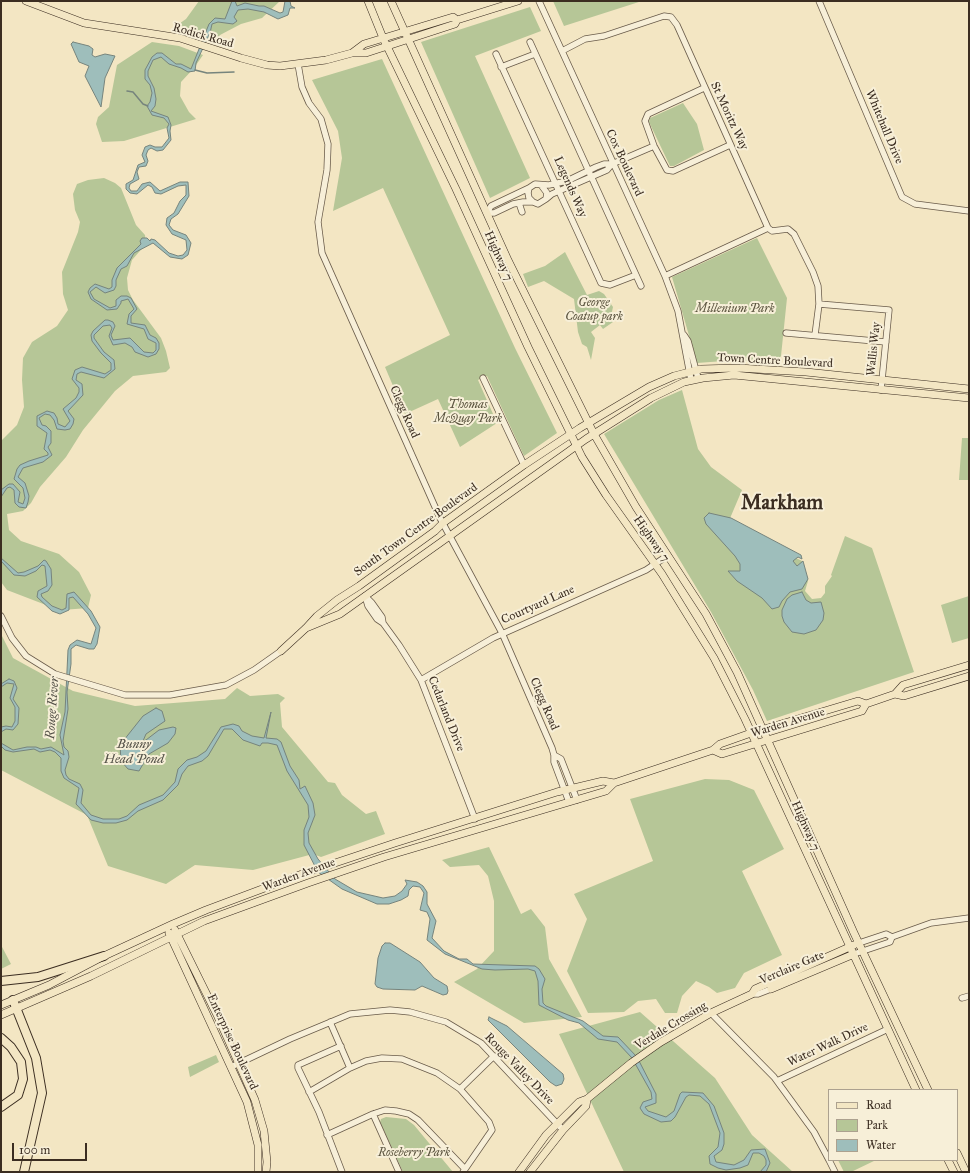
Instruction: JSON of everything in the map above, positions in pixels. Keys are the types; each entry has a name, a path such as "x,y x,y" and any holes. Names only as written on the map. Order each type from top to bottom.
{"highway":[{"path":"1,981 38,977 104,956"},
{"path":"13,1000 18,1009 36,1058 42,1093 24,1172"},
{"path":"1,1038 11,1047 21,1062 23,1079 18,1095 1,1108"}],"main road":[{"name":"Rodick Road","path":"26,1 84,22 187,40 235,56 267,64 314,63 352,53 366,53 456,24 458,20 518,1"},
{"name":"Highway 7","path":"368,1 383,38 570,434 606,495 656,564 714,658 751,733 916,1089"},
{"name":"Highway 7","path":"391,1 487,213 546,338 594,434 636,507 706,614 737,672 764,729 862,951 928,1089"},
{"name":"Rodick Road","path":"352,53 364,44 383,38 453,17 458,20"},
{"name":"Town Centre Boulevard","path":"570,434 649,388 674,376 717,367 882,380 969,389"},
{"name":"Town Centre Boulevard","path":"577,446 664,390 695,379 734,375 969,398"},
{"name":"South Town Centre Boulevard","path":"280,651 306,628 316,616 359,586 443,523 570,434"},
{"name":"South Town Centre Boulevard","path":"306,628 332,618 365,596 450,534 577,446"},
{"name":"Cedarland Drive","path":"359,586 365,596"},
{"path":"326,609 332,618"},
{"name":"Warden Avenue","path":"1,1015 18,1009 91,976 204,921 308,883 342,871 606,791 614,783 713,750 720,744 751,733 858,701 866,704 895,694 903,685 969,665"},
{"name":"Warden Avenue","path":"895,694 904,696 969,676"},
{"name":"Warden Avenue","path":"713,750 722,754 768,741 862,711 866,704"},
{"name":"Warden Avenue","path":"1,1005 49,985 104,956 170,926 212,908 302,874 566,790 603,781 614,783"},
{"name":"Enterprise Boulevard","path":"170,926 247,1102 254,1122 258,1145 258,1172"},
{"name":"Enterprise Boulevard","path":"174,935 255,1100 264,1131 266,1172"},
{"name":"Verclaire Gate","path":"752,994 755,989 859,943"},
{"name":"Verclaire Gate","path":"771,989 854,954"},
{"name":"Verdale Crossing","path":"519,1172 546,1135 579,1102 587,1099 661,1042 711,1013 752,994"},
{"name":"Verdale Crossing","path":"530,1172 563,1130 586,1106 587,1099"},
{"path":"958,1155 966,1172"},
{"path":"948,1161 954,1172"}],"street":[{"name":"Cox Boulevard","path":"539,1 612,164 665,276 678,311 684,335 688,341 695,379"},
{"name":"Whitehall Drive","path":"819,1 902,197 915,204 969,211"},
{"name":"St Moritz Way","path":"562,51 585,39 608,34 664,16 671,17 677,26 768,228"},
{"name":"Legends Way","path":"530,42 641,286"},
{"name":"Legends Way","path":"496,54 601,283 610,285 636,275"},
{"path":"502,67 535,54"},
{"name":"Clegg Road","path":"298,64 302,87 309,102 320,119 328,144 327,170 318,222 322,253 341,300 443,523 502,634 554,754 554,762 566,790 569,802"},
{"path":"704,88 648,114 645,121 654,146 667,170 673,171 730,145"},
{"path":"612,164 607,170 560,192 541,203 519,203 494,213 487,213 491,206 530,188 535,184 556,184 604,164 612,164 654,146"},
{"path":"541,185 547,193 546,200"},
{"path":"530,188 528,196 533,202"},
{"path":"511,189 514,195"},
{"path":"519,203 522,212"},
{"path":"665,276 768,228 772,231 788,229 794,234 818,286 819,304 815,335"},
{"name":"Wallis Way","path":"819,304 889,310 881,390"},
{"path":"786,333 886,342"},
{"path":"483,378 524,465"},
{"name":"Courtyard Lane","path":"421,680 502,634 656,564 667,556"},
{"name":"Cedarland Drive","path":"365,596 368,606 399,645 421,680 475,819"},
{"path":"1,616 12,638 26,656 58,676 125,695 170,696 226,685 254,670 280,651"},
{"name":"Clegg Road","path":"554,754 561,759 574,789 577,800"},
{"name":"Verclaire Gate","path":"854,954 890,942 892,937 938,921 969,918"},
{"name":"Verclaire Gate","path":"859,943 886,934 892,937"},
{"name":"Verclaire Gate","path":"752,994 758,994 771,989"},
{"path":"962,998 969,996"},
{"name":"Rouge Valley Drive","path":"231,1067 350,1014 390,1010 410,1012 446,1022 481,1044 563,1130"},
{"path":"711,1013 777,1081 814,1132 828,1158"},
{"path":"330,1022 350,1068"},
{"name":"Water Walk Drive","path":"777,1081 888,1029"},
{"path":"341,1046 298,1065 300,1075 319,1112 342,1172"},
{"path":"460,1090 494,1056"},
{"path":"309,1092 350,1068 374,1059 402,1059 437,1073 460,1090 488,1122 492,1130 464,1170 418,1120 409,1114 385,1110 327,1134"},
{"path":"373,1114 399,1172"},
{"path":"830,1161 835,1172"}],"green space":[{"path":"199,1 280,1 262,18 241,24 220,35 214,42 173,28 186,19"},
{"path":"553,1 642,1 564,26"},
{"path":"530,7 541,31 475,56 530,178 490,198 421,42"},
{"path":"152,42 179,46 203,55 194,68 181,82 180,96 189,112 196,119 124,141 102,142 96,124 98,117 109,107 117,65"},
{"name":"Thomas McQuay Park","path":"382,59 515,348 557,433 524,456 487,376 478,380 497,423 460,447 438,399 405,414 385,367 450,335 383,188 333,211 342,158 338,131 312,80"},
{"path":"683,103 697,124 704,150 674,166 670,166 649,122 650,118"},
{"path":"104,178 115,183 121,188 136,225 145,235 146,244 132,260 127,278 128,290 133,300 161,338 170,368 166,372 133,376 115,391 83,430 66,457 40,487 31,503 23,511 7,514 9,530 21,541 59,554 79,572 91,595 88,608 62,610 7,590 1,582 1,441 17,425 24,407 22,380 23,358 32,342 57,326 68,310 63,294 62,272 78,232 80,222 75,210 73,194 77,184 88,180"},
{"name":"Millenium Park","path":"757,238 787,298 781,356 775,364 737,360 697,363 672,277"},
{"name":"George Coatup park","path":"565,252 587,295 599,291 604,294 613,307 611,316 613,322 603,329 600,325 591,332 595,338 591,360 587,347 582,344 578,332 574,299 544,281 528,287 523,274 545,266"},
{"path":"682,390 698,449 711,467 742,490 728,523 802,561 808,581 805,591 812,599 821,598 825,593 825,586 832,576 831,575 845,536 872,548 914,672 767,721 753,690 711,612 604,434 659,400"},
{"path":"962,438 969,438 969,480 959,480"},
{"path":"969,596 969,638 952,643 941,605"},
{"path":"1,634 13,658 73,691 135,706 225,699 237,688 250,696 278,694 285,698 280,703 282,727 328,782 335,783 342,795 366,814 376,811 385,834 321,857 313,854 253,870 195,865 166,884 108,866 87,815 1,770"},
{"path":"705,779 729,780 754,790 784,849 742,871 782,955 744,973 735,988 717,993 709,987 696,981 682,996 677,1013 665,1013 656,999 638,1001 624,1012 588,1013 567,971 587,919 574,894 653,861 630,799"},
{"path":"489,847 521,914 531,909 545,927 549,959 582,1017 524,1023 454,982 477,969 494,951 494,901 488,876 479,865 450,867 442,860"},
{"path":"1,945 11,964 1,969"},
{"path":"640,1012 715,1078 752,1135 793,1172 624,1172 559,1034"},
{"path":"216,1055 219,1062 190,1077 188,1067"},
{"name":"Roseberry Park","path":"386,1117 406,1119 414,1125 453,1172 403,1172 380,1122 381,1119"},
{"path":"838,1161 874,1161 851,1172 844,1172"}],"water":[{"path":"232,1 235,1 237,6 245,3 264,6 280,13 283,12 285,1 290,1 291,6 295,8 290,8 288,15 278,19 264,12 248,9 238,10 234,17 237,21 233,24 218,22 212,24 210,33 196,63 195,71 188,72 169,64 161,57 153,60 148,71 148,76 154,88 156,99 155,106 151,111 168,117 171,125 171,140 163,150 157,151 151,148 148,150 146,155 148,161 146,166 139,167 137,172 139,179 130,184 129,188 131,191 137,191 142,184 150,182 160,191 180,182 188,182 189,196 178,214 171,219 169,225 173,230 186,235 191,243 188,255 182,259 170,257 153,243 134,253 127,266 121,269 116,280 114,290 105,293 96,287 90,292 94,299 110,308 116,306 116,300 121,296 131,298 137,309 131,316 131,323 145,325 150,335 156,338 159,343 159,349 156,354 148,357 135,352 132,347 125,343 113,345 109,336 112,328 110,325 103,326 94,335 94,338 104,352 114,360 115,369 104,378 81,372 77,374 76,380 82,384 83,395 68,411 74,419 70,429 57,429 54,420 50,415 45,414 39,418 42,425 46,426 51,431 51,443 48,447 52,455 43,462 23,468 18,477 25,483 29,496 26,508 19,507 15,503 14,490 10,487 7,488 1,497 1,490 9,484 13,484 20,492 18,502 23,504 25,498 23,488 14,479 17,469 20,465 48,455 44,449 47,433 37,426 37,416 47,411 54,413 58,424 65,427 70,421 63,409 76,398 79,392 79,388 72,379 75,370 82,367 105,374 111,370 111,363 92,341 91,335 93,331 105,320 108,320 113,322 115,326 111,335 113,340 130,338 144,352 153,353 156,350 156,343 148,339 144,329 127,324 129,314 134,309 128,299 121,301 117,309 107,310 91,299 88,292 95,284 109,289 112,287 112,280 117,268 141,244 140,241 142,238 147,238 150,241 151,239 155,240 169,253 178,256 183,255 187,250 186,240 172,234 166,225 167,218 174,213 180,201 186,195 186,185 178,186 161,194 155,193 152,187 148,185 137,194 130,193 126,189 126,184 133,180 138,165 145,162 142,155 145,147 150,145 162,147 169,138 167,128 169,124 164,118 152,115 147,106 150,102 152,93 150,85 145,79 145,70 152,57 157,53 162,53 176,64 181,64 191,69 209,24 215,18 225,19"},
{"path":"73,42 89,46 93,49 92,55 95,57 105,54 115,56 105,78 101,107 85,76 89,66 79,62 71,44"},
{"path":"709,513 731,518 801,555 802,559 798,557 793,561 797,566 803,561 808,579 802,589 790,592 779,607 772,609 762,598 737,581 728,571 740,571 740,564 735,556 706,524 704,518"},
{"path":"1,558 18,573 38,566 44,560 46,561 51,569 52,585 48,591 41,594 42,597 52,606 62,610 66,608 67,594 74,592 91,611 100,627 97,644 94,649 76,645 71,649 71,664 67,692 68,709 63,741 69,757 65,770 66,775 69,779 80,784 83,790 81,803 91,815 103,819 119,819 127,816 139,805 163,795 175,782 178,769 187,760 197,757 206,751 221,727 233,724 239,726 242,731 252,736 264,738 271,712 266,738 277,739 281,742 290,766 299,780 300,789 305,786 313,803 315,815 308,833 309,843 318,859 335,879 357,892 383,898 395,896 402,891 407,884 405,880 417,882 423,886 427,892 427,904 436,921 432,938 444,951 459,959 467,959 473,964 535,966 539,969 545,979 542,989 543,1003 546,1006 583,1021 603,1036 618,1037 637,1057 656,1094 656,1103 645,1107 648,1111 666,1117 674,1111 682,1092 703,1093 714,1106 724,1133 724,1144 722,1150 714,1156 716,1162 734,1165 744,1160 751,1150 765,1149 770,1163 766,1172 760,1172 766,1165 766,1160 764,1156 759,1153 753,1153 748,1165 740,1168 726,1170 710,1164 709,1156 718,1147 720,1133 709,1104 700,1096 689,1095 686,1097 675,1117 671,1121 661,1122 644,1114 640,1108 643,1102 652,1099 651,1092 632,1058 617,1042 598,1039 579,1023 568,1020 539,1005 538,981 535,971 528,969 482,969 445,954 427,940 430,919 427,912 420,910 424,893 420,887 413,886 409,890 408,896 401,900 389,904 377,904 342,889 318,872 304,845 304,830 309,817 308,805 287,771 277,745 262,743 260,746 243,740 232,729 224,729 208,756 202,761 188,766 182,774 178,785 163,800 138,811 127,820 116,823 103,823 91,820 76,804 79,788 64,778 61,771 61,758 55,752 50,750 40,752 34,749 13,752 5,750 1,746 1,743 13,750 27,747 36,747 41,749 51,747 64,755 60,735 65,712 68,650 70,645 77,640 91,644 96,628 88,614 73,597 69,598 69,610 60,614 52,611 37,597 38,591 47,586 45,566 42,565 36,571 25,576 14,575 1,561"},
{"path":"802,592 806,600 811,603 821,602 824,613 823,620 816,630 804,634 792,632 784,622 782,616 782,610 787,599 792,595"},
{"path":"9,679 14,681 17,688 13,699 19,708 18,724 13,730 6,729 1,732 1,727 12,727 15,721 15,707 10,698 14,684 7,683 1,687 1,684"},
{"name":"Bunny Head Pond","path":"156,708 162,711 165,721 146,734 143,741 159,730 173,727 176,728 175,734 168,743 149,754 139,771 128,769 121,761 120,745 143,716"},
{"path":"385,943 390,943 420,962 434,978 447,986 447,994 443,995 422,986 415,990 383,989 377,987 375,984 378,958 382,946"},
{"path":"489,1017 507,1026 563,1074 564,1079 562,1084 556,1086 550,1082 488,1020"}],"waterway":[{"path":"195,70 207,73 234,72"},
{"path":"127,91 133,92 143,104 148,106"}],"district":[{"name":"Markham","path":"782,504"}],"water label":[{"name":"Rouge River","path":"53,708"}]}
